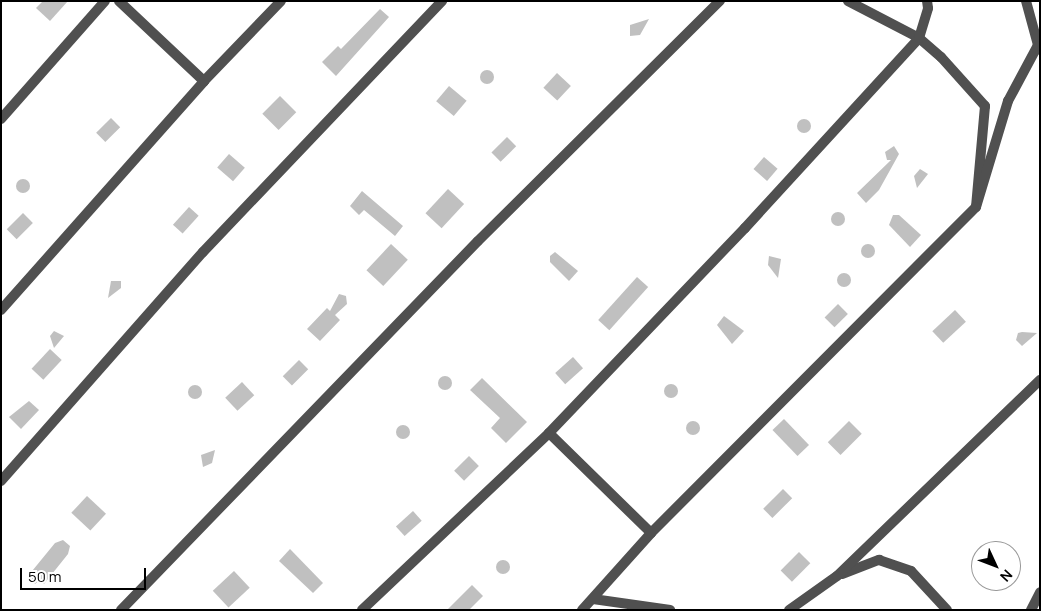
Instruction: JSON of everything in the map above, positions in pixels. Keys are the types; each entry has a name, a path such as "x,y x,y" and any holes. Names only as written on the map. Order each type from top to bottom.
{"street":[{"path":"1,119 104,1"},
{"path":"119,1 204,81"},
{"path":"1,310 204,81 281,1"},
{"path":"1,481 204,252 442,1"},
{"path":"121,610 478,241 720,1"},
{"path":"848,1 919,38 942,56 985,106 976,207"},
{"path":"362,610 549,432 745,228 919,38 928,8 927,1"},
{"path":"582,610 652,533 976,207 1008,101 1039,47 1026,1"},
{"path":"789,610 837,576 1040,380"},
{"path":"549,432 652,533"},
{"path":"837,576 879,560 911,571 947,610"},
{"path":"1031,610 1040,592"},
{"path":"592,600 670,610"}],"building":[{"path":"43,1 68,1 50,21 36,8"},
{"path":"380,9 389,17 336,76 322,62 338,46 341,49"},
{"path":"649,19 640,35 630,36 630,25"},
{"path":"487,70 492,72 494,77 492,82 487,84 482,82 480,77 482,72"},
{"path":"557,73 571,86 557,101 543,88"},
{"path":"449,86 467,101 454,116 436,101"},
{"path":"280,96 296,112 279,130 262,114"},
{"path":"111,118 120,127 105,142 96,133"},
{"path":"804,119 809,121 811,126 809,131 804,133 799,131 797,126 799,121"},
{"path":"507,137 516,146 501,162 491,153"},
{"path":"894,146 899,154 879,190 866,203 857,193 891,160 887,160 885,152"},
{"path":"229,154 245,168 233,181 217,168"},
{"path":"764,157 778,169 767,181 754,169"},
{"path":"920,169 928,174 917,188 914,176"},
{"path":"23,179 28,181 30,186 28,191 23,193 18,191 16,186 18,181"},
{"path":"448,189 464,204 442,228 425,213"},
{"path":"362,191 403,226 395,236 364,210 359,215 350,206"},
{"path":"189,207 199,216 183,234 173,225"},
{"path":"838,212 843,214 845,219 843,224 838,226 833,224 831,219 833,214"},
{"path":"23,213 33,223 17,239 7,229"},
{"path":"893,215 899,215 921,235 910,247 889,225"},
{"path":"391,244 408,260 383,286 366,270"},
{"path":"868,244 873,246 875,251 873,256 868,258 863,256 861,251 863,246"},
{"path":"555,252 578,271 569,281 550,262 550,256"},
{"path":"769,256 781,259 778,278 768,265"},
{"path":"844,273 849,275 851,280 849,285 844,287 839,285 837,280 839,275"},
{"path":"637,277 648,287 609,330 598,320"},
{"path":"111,281 121,281 121,288 108,298"},
{"path":"339,294 346,296 347,304 335,315 340,320 320,341 307,329 327,308 330,311"},
{"path":"838,304 848,314 834,327 825,317"},
{"path":"955,310 966,322 943,343 932,331"},
{"path":"724,316 744,331 732,344 717,325"},
{"path":"54,331 64,336 54,348 50,336"},
{"path":"1018,333 1037,333 1022,346 1016,340"},
{"path":"50,349 62,360 43,380 32,369"},
{"path":"573,357 583,368 565,384 555,373"},
{"path":"299,360 308,369 292,385 283,376"},
{"path":"442,376 448,376 452,383 448,390 442,390 438,386 438,380"},
{"path":"482,378 527,422 506,443 491,428 500,418 470,390"},
{"path":"242,382 254,395 237,411 225,398"},
{"path":"671,384 676,386 678,391 676,396 671,398 666,396 664,391 666,386"},
{"path":"195,385 200,387 202,392 200,397 195,399 190,397 188,392 190,387"},
{"path":"29,401 39,410 21,429 9,417"},
{"path":"784,419 809,445 797,456 772,430"},
{"path":"693,421 698,423 700,428 698,433 693,435 688,433 686,428 688,423"},
{"path":"849,421 862,434 841,455 828,442"},
{"path":"403,425 408,427 410,432 408,437 403,439 398,437 396,432 398,427"},
{"path":"215,450 212,463 203,467 201,455"},
{"path":"469,456 479,466 464,481 454,471"},
{"path":"783,489 792,498 772,518 763,509"},
{"path":"87,496 106,514 90,531 71,513"},
{"path":"413,511 422,521 405,536 396,526"},
{"path":"63,540 70,546 68,554 44,584 40,580 35,584 28,576 55,543"},
{"path":"290,549 323,583 313,593 279,561"},
{"path":"799,552 810,563 792,582 781,570"},
{"path":"503,560 508,562 510,567 508,572 503,574 498,572 496,567 498,562"},
{"path":"234,571 250,588 228,608 213,591"},
{"path":"472,585 483,596 469,610 447,610"}]}
